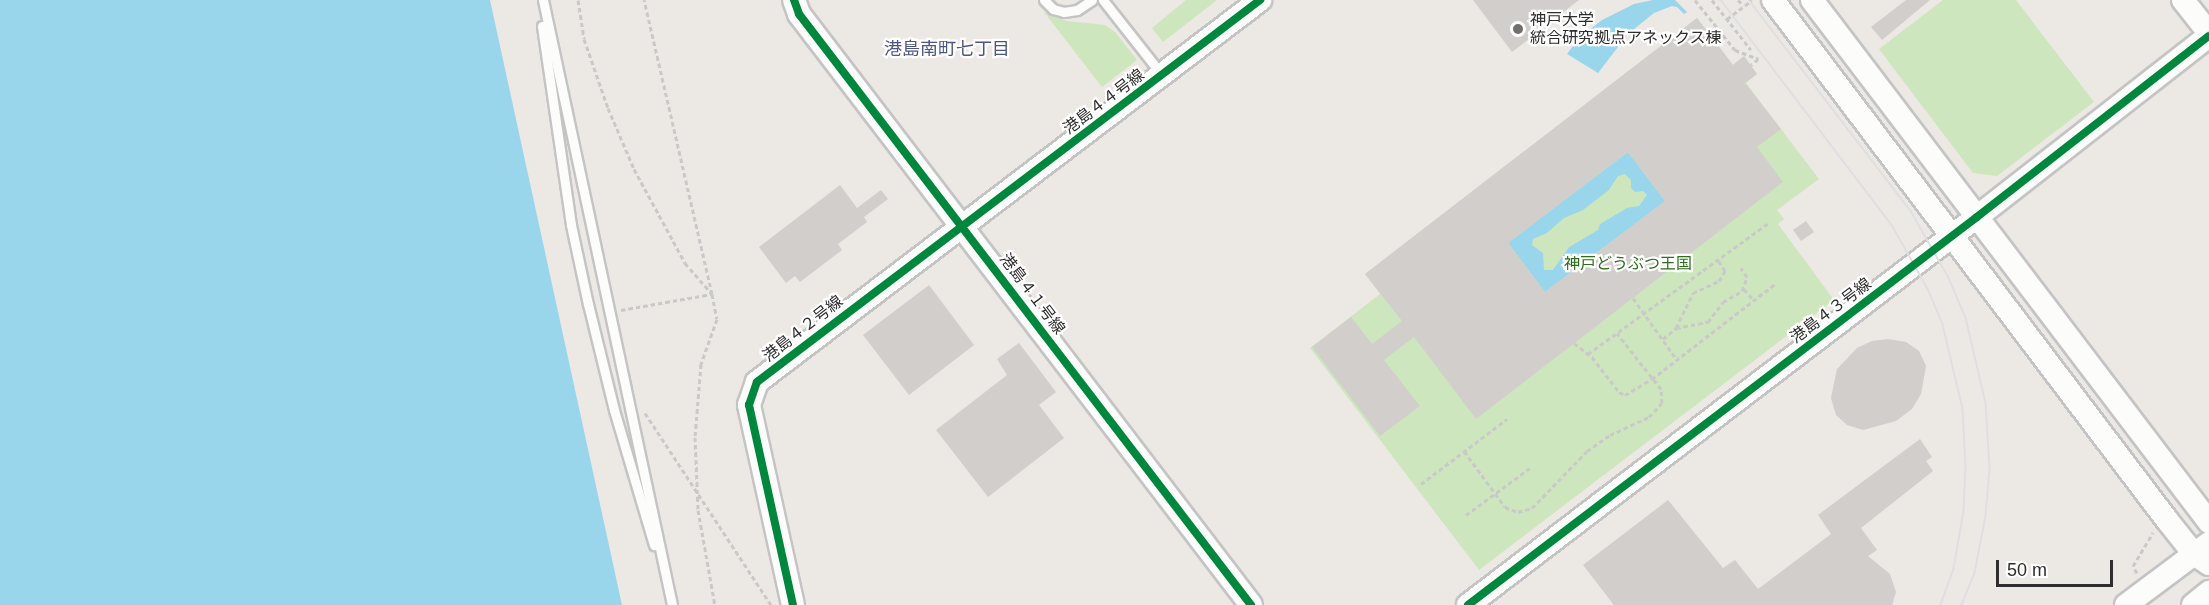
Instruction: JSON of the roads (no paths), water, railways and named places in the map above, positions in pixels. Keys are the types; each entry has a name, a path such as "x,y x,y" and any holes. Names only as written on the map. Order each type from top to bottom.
{"street":[{"name":"港島４１号線","path":"794,0 799,14 962,224 1251,605"},
{"name":"港島４４号線","path":"962,224 1260,0"},
{"path":"1773,0 1953,236 2204,553 2126,605"},
{"path":"1812,0 2209,522"},
{"path":"2183,0 2209,35"},
{"name":"港島４３号線","path":"1468,605 1953,236 2209,35"},
{"name":"港島４２号線","path":"793,605 749,405 757,382 962,224"},
{"path":"2193,605 2209,592"}],"lane":[{"path":"541,0 672,605"},
{"path":"541,0 571,225 588,304 618,421 668,587"},
{"path":"1044,0 1053,9 1065,12 1077,10 1092,0"},
{"path":"1103,0 1162,75"}],"water":[{"path":"0,0 490,0 622,605 0,605"},
{"path":"1653,0 1675,0 1687,12 1684,14 1677,7 1672,6 1654,13 1628,34 1598,73 1567,54 1579,38 1602,20 1634,4"},
{"path":"1628,152 1665,201 1545,292 1508,243","holes":["1625,174 1631,180 1631,188 1635,192 1643,191 1647,195 1639,206 1627,208 1600,224 1598,230 1569,247 1553,270 1544,270 1543,253 1532,245 1533,239 1547,233 1564,218 1583,210 1609,190 1618,176"]}],"tram line":[{"path":"1721,0 1892,225 1928,289 1943,325 1963,409 1966,467 1964,511 1954,569 1941,605"},
{"path":"1749,0 1911,211 1949,278 1966,318 1986,403 1990,469 1986,516 1975,573 1962,605"}],"place":[{"name":"神戸大学 統合研究拠点アネックス棟","path":"1518,29"}],"district":[{"name":"港島南町七丁目","path":"947,49"}],"park label":[{"name":"神戸どうぶつ王国","path":"1628,264"}]}
